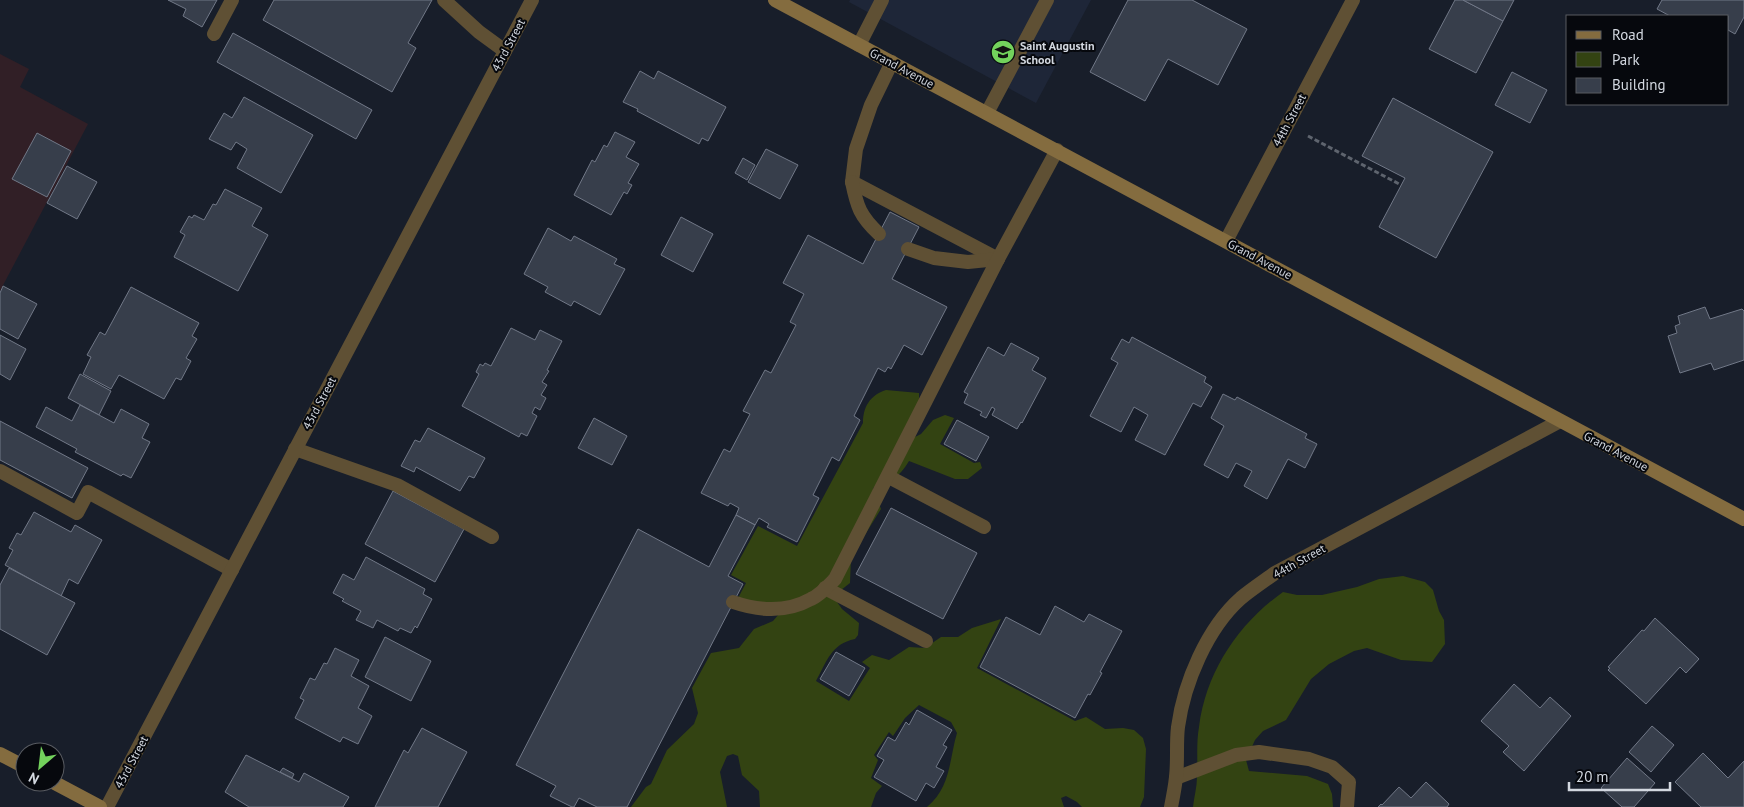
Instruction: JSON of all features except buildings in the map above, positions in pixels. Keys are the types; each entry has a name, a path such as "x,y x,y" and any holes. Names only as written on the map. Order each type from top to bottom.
{"main road":[{"name":"Grand Avenue","path":"774,0 1744,519"},
{"path":"0,754 15,762"},
{"path":"65,788 100,807"}],"street":[{"path":"214,34 232,0"},
{"path":"444,0 505,51"},
{"name":"43rd Street","path":"107,807 532,0"},
{"path":"859,45 882,0"},
{"path":"987,113 1047,0"},
{"name":"44th Street","path":"1226,241 1353,0"},
{"path":"879,234 867,223 856,205 852,182 856,149 871,105 892,62"},
{"path":"733,602 751,608 789,608 812,599 836,579 998,259 1057,150"},
{"path":"852,182 998,259"},
{"path":"908,248 934,258 968,262 998,259"},
{"name":"44th Street","path":"1171,807 1176,778 1178,728 1184,698 1194,668 1214,631 1241,598 1275,573 1560,422"},
{"path":"295,449 397,485 492,537"},
{"path":"0,471 77,513 88,492 232,570"},
{"path":"888,477 984,527"},
{"path":"825,588 926,642"},
{"path":"1176,778 1236,755 1259,752 1308,759 1332,767 1349,782 1347,807"}],"path":[{"path":"1287,125 1401,185"}],"shaded area":[{"name":"Saint Augustin School","path":"850,0 1091,0 1036,103 849,2"},
{"path":"0,54 29,69 20,87 88,124 0,291"}],"green space":[{"path":"886,390 919,393 913,438 921,434 933,420 945,415 954,418 940,444 974,463 980,462 982,468 968,479 955,479 909,461 894,478 873,488 881,509 851,557 850,583 836,594 835,599 842,609 859,623 858,635 855,639 847,641 835,649 816,681 849,701 870,668 862,662 872,655 889,660 909,647 925,648 941,637 958,637 972,628 1001,619 977,668 1075,721 1086,717 1105,729 1123,728 1134,730 1143,738 1146,749 1144,797 1140,807 1082,807 1066,796 1061,798 1064,807 927,807 941,791 945,782 957,733 951,722 919,705 905,718 893,736 889,732 874,755 878,760 871,778 882,786 876,793 871,807 760,807 759,791 742,775 738,756 733,754 727,756 720,772 727,807 631,807 646,787 651,784 667,750 694,724 698,713 692,688 711,653 739,648 754,629 773,621 779,614 737,600 746,583 731,575 758,526 797,546 863,423 866,407 872,398"},
{"path":"1403,576 1425,582 1433,590 1439,611 1444,620 1445,644 1432,662 1401,660 1367,648 1354,651 1329,664 1311,679 1286,720 1263,731 1255,740 1246,760 1249,771 1307,776 1328,784 1332,794 1333,807 1193,807 1197,781 1198,733 1203,707 1217,669 1238,634 1283,592 1297,595 1322,595 1357,587 1379,579"}],"place":[{"name":"Saint Augustin School","path":"1003,52"}]}
